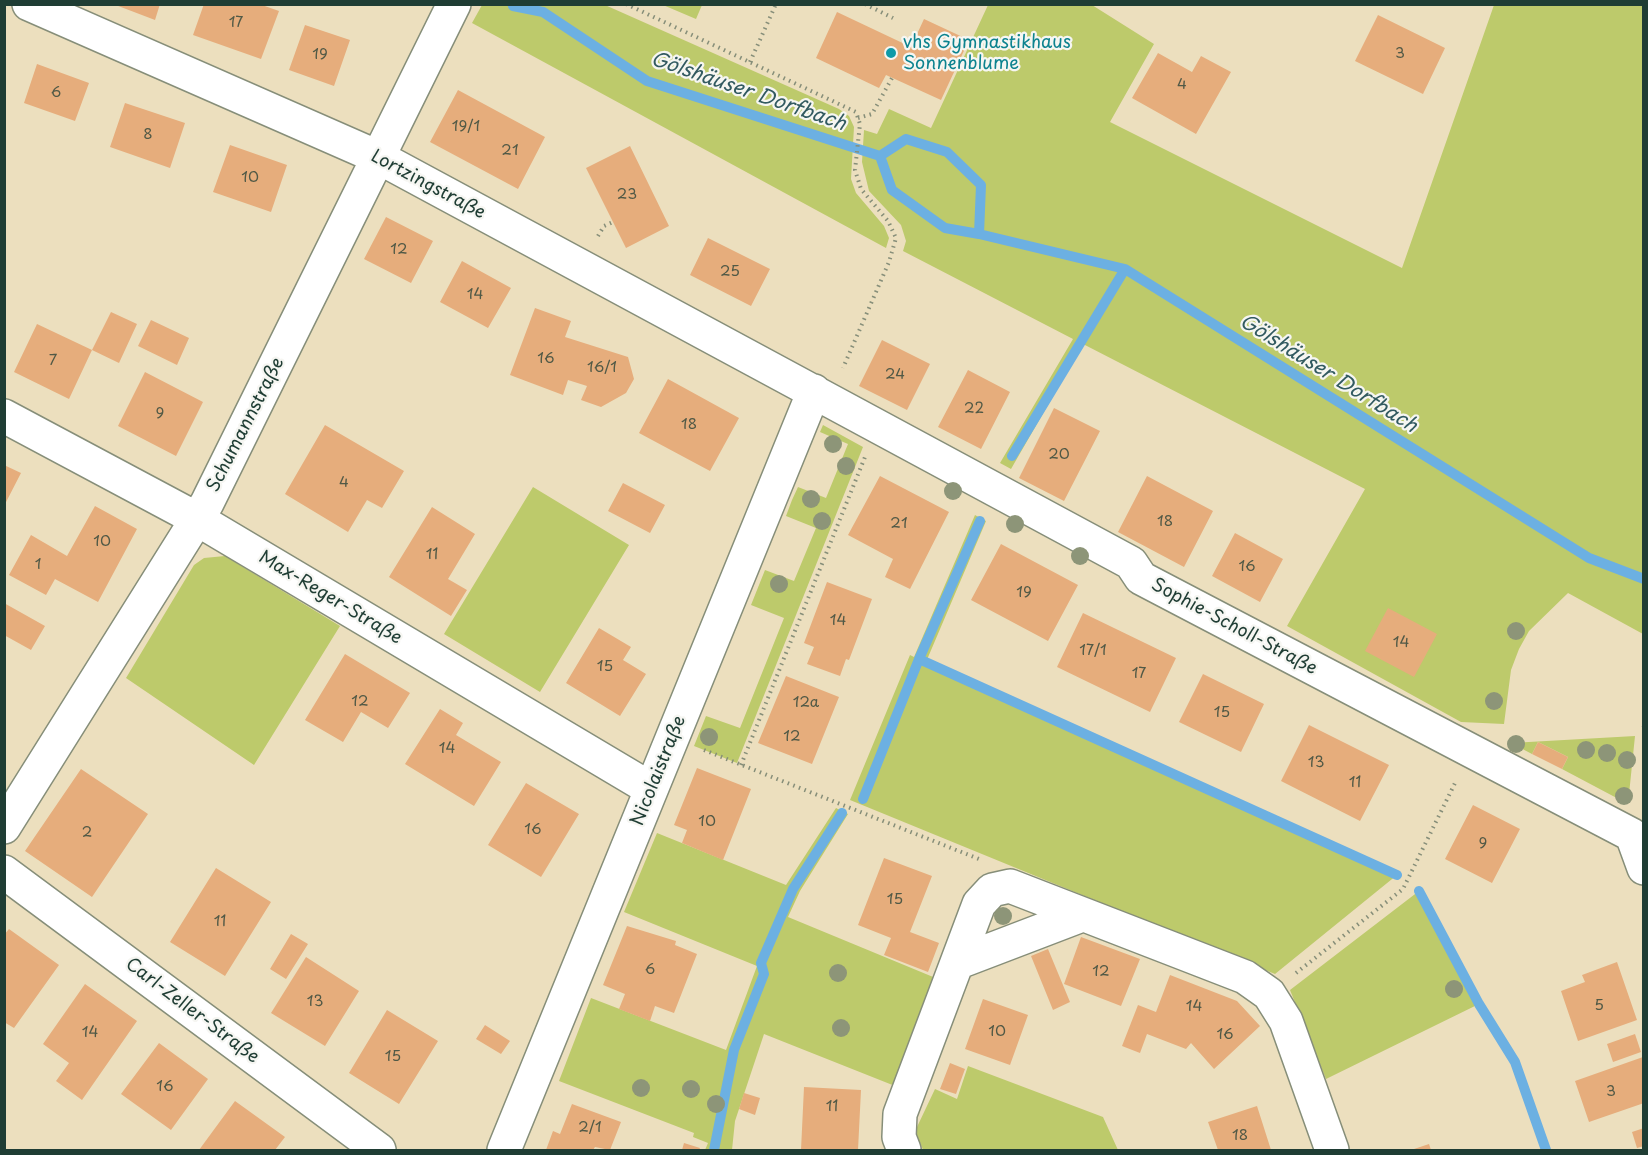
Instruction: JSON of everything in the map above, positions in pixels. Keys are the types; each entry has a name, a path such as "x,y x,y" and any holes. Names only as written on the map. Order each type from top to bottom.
{"street":[{"name":"Lortzingstraße","path":"29,4 380,158 814,392"},
{"name":"Schumannstraße","path":"4,827 197,519 380,158 454,4"},
{"name":"Sophie-Scholl-Straße","path":"814,392 1131,563 1141,578 1632,835 1644,868"},
{"name":"Nicolaistraße","path":"504,1150 814,392"},
{"name":"Max-Reger-Straße","path":"4,416 197,519 651,789"},
{"name":"Carl-Zeller-Straße","path":"4,872 379,1150"},
{"path":"904,1150 899,1137 900,1114 980,904 992,890 1010,886 1245,977 1269,994 1286,1021 1332,1150"},
{"path":"959,962 1082,915"}],"path":[{"path":"626,4 856,112 860,124 855,170 861,189 888,221 896,238 889,262 842,372"},
{"path":"750,62 776,4"},
{"path":"865,4 893,18"},
{"path":"858,118 872,114 892,78"},
{"path":"595,242 604,226 613,222"},
{"path":"741,765 870,446"},
{"path":"694,746 979,859 992,890"},
{"path":"1269,994 1403,889 1471,751"}],"green space":[{"path":"482,5 605,5 839,109 849,116 854,127 851,179 856,193 884,226 889,238 886,248 472,23"},
{"path":"663,5 702,5 696,19"},
{"path":"988,5 1092,5 1154,44 1110,122 1402,268 1494,5 1643,5 1643,634 1568,593 1529,631 1519,649 1511,670 1504,724 1461,722 1287,626 1365,489 1083,344 1011,469 1000,463 1073,339 903,251 906,241 901,225 869,191 862,162 864,130 877,134 889,109 931,128"},
{"path":"823,425 863,447 737,763 694,746 706,716 740,728 784,618 751,605 765,570 794,581 816,528 786,516 792,500 798,487 826,498 848,444 820,432"},
{"path":"533,487 629,545 540,692 444,634"},
{"path":"975,515 986,521 926,662 1397,875 1275,974 850,800 910,655 914,657"},
{"path":"225,556 340,626 254,765 126,678 194,565 204,558"},
{"path":"1635,736 1628,804 1562,769 1568,757 1538,742 1532,754 1511,743"},
{"path":"836,808 848,814 800,891 788,917 938,979 895,1086 764,1034 735,1121 732,1150 705,1150 708,1143 693,1137 694,1133 559,1081 591,998 726,1050 757,966 624,912 657,833 786,885"},
{"path":"1419,891 1479,1004 1326,1079 1290,990"},
{"path":"968,1066 1103,1117 1118,1150 923,1150 917,1135 917,1127 935,1089 957,1099"}],"building":[{"path":"113,4 160,4 155,20"},
{"path":"204,4 259,4 279,11 261,59 193,35"},
{"name":"vhs Gymnastikhaus Sonnenblume","path":"837,12 911,47 924,19 969,40 941,100 886,75 879,88 816,58"},
{"path":"1378,15 1445,48 1423,94 1355,61"},
{"path":"305,25 350,40 334,86 289,70"},
{"path":"1158,53 1192,72 1201,56 1231,72 1196,134 1132,98"},
{"path":"37,64 89,83 75,121 24,103"},
{"path":"458,90 545,137 518,189 430,142"},
{"path":"125,103 185,123 170,168 110,147"},
{"path":"230,145 287,165 271,212 213,192"},
{"path":"630,146 669,226 626,248 586,168"},
{"path":"386,217 433,241 411,283 364,259"},
{"path":"708,238 770,269 751,306 690,275"},
{"path":"462,261 511,288 488,328 440,302"},
{"path":"535,308 571,321 565,337 628,357 634,379 626,393 601,407 581,400 587,386 568,380 563,395 510,375"},
{"path":"111,312 137,324 119,363 92,350"},
{"path":"151,320 189,338 177,365 138,346"},
{"path":"37,324 92,350 69,399 14,372"},
{"path":"882,340 930,364 907,410 859,386"},
{"path":"968,370 1010,392 981,449 938,427"},
{"path":"145,372 203,402 176,456 118,426"},
{"path":"668,379 739,418 710,471 639,433"},
{"path":"1054,408 1100,431 1064,501 1019,478"},
{"path":"325,425 404,471 382,508 367,500 348,532 285,494"},
{"path":"4,465 21,473 4,506"},
{"path":"880,476 949,512 910,589 885,577 893,559 848,535"},
{"path":"1147,476 1213,511 1184,567 1118,532"},
{"path":"623,483 665,505 650,533 608,511"},
{"path":"95,506 137,529 98,602 55,579 46,595 9,575 31,535 67,556"},
{"path":"432,507 475,534 448,579 467,590 451,616 389,577"},
{"path":"1235,533 1283,559 1260,602 1212,576"},
{"path":"1001,544 1078,585 1048,641 971,600"},
{"path":"827,582 872,599 849,660 846,659 840,676 807,664 814,647 804,643"},
{"path":"4,603 45,626 31,650 4,635"},
{"path":"1388,608 1437,634 1414,677 1365,651"},
{"path":"1083,613 1176,658 1150,712 1057,667"},
{"path":"599,628 631,647 623,660 646,674 620,716 566,683"},
{"path":"345,654 410,693 388,728 361,712 343,742 305,720"},
{"path":"1203,674 1264,704 1241,752 1179,722"},
{"path":"786,676 839,697 812,764 758,743"},
{"path":"440,709 463,723 456,735 501,762 474,806 405,764"},
{"path":"1309,725 1389,765 1360,821 1281,781"},
{"path":"1538,742 1568,757 1562,769 1532,754"},
{"path":"697,768 751,789 723,860 682,843 687,830 674,825"},
{"path":"81,769 148,814 92,897 25,851"},
{"path":"526,783 579,814 541,877 488,845"},
{"path":"1473,805 1520,829 1492,883 1445,859"},
{"path":"884,858 932,876 910,932 939,943 928,972 884,955 891,938 858,925"},
{"path":"216,868 271,902 225,976 170,942"},
{"path":"627,926 676,941 675,945 697,954 674,1013 655,1006 650,1021 619,1009 625,994 603,985"},
{"path":"9,929 59,965 14,1028 4,1022 4,935"},
{"path":"291,934 308,944 286,979 270,969"},
{"path":"1081,937 1140,959 1121,1006 1064,984"},
{"path":"1048,949 1070,1002 1053,1010 1031,956"},
{"path":"306,957 359,991 325,1046 271,1013"},
{"path":"1617,962 1637,1020 1578,1041 1561,991 1585,982 1582,975"},
{"path":"1170,975 1237,1001 1260,1026 1214,1069 1191,1043 1186,1049 1147,1034 1140,1053 1122,1046 1138,1005 1156,1012"},
{"path":"85,984 137,1021 82,1100 56,1081 69,1063 43,1044"},
{"path":"983,999 1028,1015 1010,1065 965,1049"},
{"path":"387,1010 438,1041 399,1104 349,1073"},
{"path":"485,1025 510,1041 501,1054 476,1039"},
{"path":"1635,1034 1641,1052 1613,1062 1607,1044"},
{"path":"159,1043 208,1079 171,1130 121,1094"},
{"path":"1643,1057 1644,1103 1589,1122 1575,1081"},
{"path":"950,1063 965,1069 956,1094 940,1089"},
{"path":"804,1087 861,1090 858,1150 801,1150"},
{"path":"744,1093 760,1098 755,1115 739,1109"},
{"path":"235,1101 285,1137 275,1150 199,1150"},
{"path":"572,1104 621,1122 610,1150 595,1147 593,1150 546,1150 553,1131 560,1134"},
{"path":"1257,1106 1271,1150 1218,1150 1208,1122"},
{"path":"1644,1128 1644,1146 1637,1148 1632,1132"},
{"path":"684,1143 700,1148 699,1150 682,1150"},
{"path":"1429,1144 1431,1150 1411,1150"}],"waterway":[{"name":"Gölshäuser Dorfbach","path":"513,6 543,12 647,81 880,156 892,190 945,228 1125,269 1589,558 1644,579"},
{"name":"Gölshäuser Dorfbach","path":"880,156 906,139 947,152 981,185 979,234"},
{"path":"1012,456 1125,269"},
{"path":"863,799 919,659 980,521"},
{"path":"919,659 1397,875"},
{"path":"714,1150 734,1050 764,974 761,963 793,889 842,813"},
{"path":"1419,891 1479,1004 1515,1062 1546,1150"}],"place":[{"name":"vhs Gymnastikhaus Sonnenblume","path":"891,53"}]}
